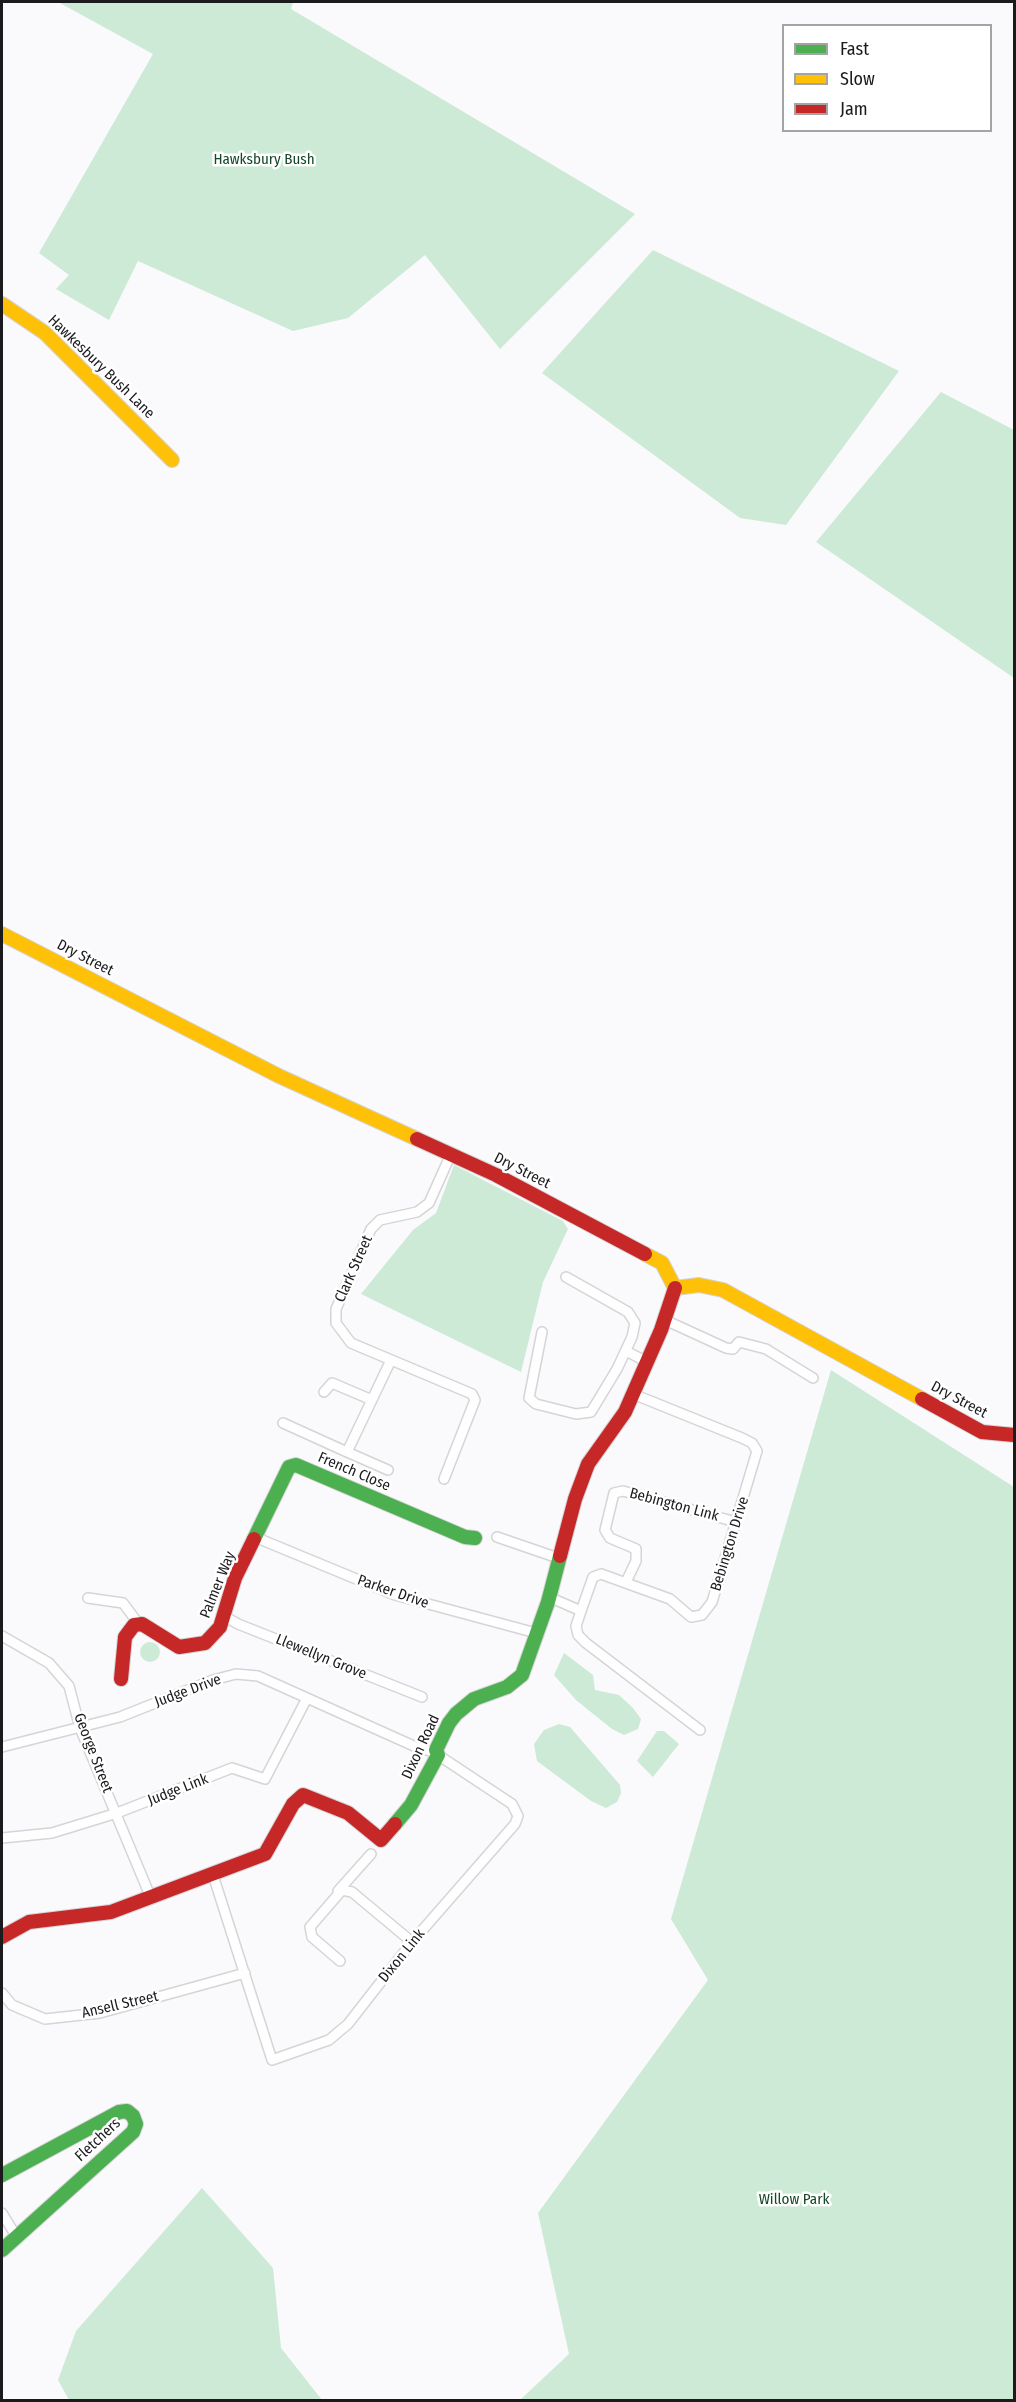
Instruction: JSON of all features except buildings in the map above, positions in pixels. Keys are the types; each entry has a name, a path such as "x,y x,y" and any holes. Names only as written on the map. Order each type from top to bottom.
{"street":[{"name":"Hawkesbury Bush Lane","path":"2,304 45,333 172,460"},
{"name":"Dry Street","path":"2,934 279,1076 496,1175 662,1263 675,1288 699,1285 723,1290 982,1432 1014,1435"},
{"name":"Clark Street","path":"444,1479 475,1400 472,1394 351,1343 336,1323 336,1309 371,1229 380,1220 417,1212 429,1203 451,1154"},
{"path":"542,1332 529,1398 536,1404 576,1414 591,1412 626,1352 635,1328 632,1315 566,1277"},
{"name":"Dixon Road","path":"2,1937 29,1922 111,1912 265,1854 292,1804 303,1795 348,1814 381,1839 394,1828 411,1805 437,1754 449,1723 463,1705 507,1687 522,1675 561,1559 575,1499 588,1464 625,1412 665,1320 675,1288"},
{"path":"665,1320 726,1348 733,1348 739,1341 766,1349 813,1378"},
{"path":"626,1352 647,1362"},
{"path":"347,1452 391,1360"},
{"path":"324,1392 332,1383 372,1400"},
{"name":"Bebington Drive","path":"633,1394 741,1438 756,1447 757,1456 712,1602 702,1615 691,1617 670,1599 626,1582 596,1574 576,1626 578,1635 700,1730"},
{"path":"283,1423 388,1470"},
{"name":"French Close","path":"258,1533 285,1471 296,1466 465,1537 475,1538"},
{"name":"Bebington Link","path":"626,1582 636,1561 636,1549 610,1538 605,1530 614,1493 623,1491 736,1522"},
{"name":"Palmer Way","path":"88,1598 123,1603 138,1623 179,1647 200,1645 210,1639 220,1627 235,1578 258,1533"},
{"name":"Parker Drive","path":"258,1533 262,1540 395,1595 536,1633"},
{"path":"497,1537 561,1559"},
{"path":"549,1597 581,1611"},
{"name":"Llewellyn Grove","path":"222,1615 238,1624 422,1697"},
{"path":"121,1679 125,1636 134,1624 138,1623"},
{"name":"George Street","path":"2,1636 49,1663 69,1686 80,1728 150,1898"},
{"name":"Judge Drive","path":"2,1747 120,1717 213,1680 236,1674 258,1676 416,1747 437,1754"},
{"name":"Judge Link","path":"2,1838 52,1833 117,1814 232,1768 265,1779 307,1698"},
{"name":"Dixon Link","path":"213,1875 272,2060 319,2046 339,2034 412,1942 515,1824 518,1816 512,1804 437,1754"},
{"path":"340,1961 312,1937 310,1927 371,1854"},
{"path":"338,1891 352,1892 412,1942"},
{"name":"Ansell Street","path":"2,1993 12,2005 45,2019 100,2013 245,1973"},
{"name":"Fletchers","path":"2,2175 119,2112 127,2112 133,2116 136,2124 133,2132 2,2250"},
{"path":"2,2213 16,2236"}],"green space":[{"name":"Hawksbury Bush","path":"58,2 293,2 291,9 635,214 500,349 425,255 348,318 293,331 138,261 109,320 56,289 69,275 39,253 153,54"},
{"path":"653,250 899,371 786,525 740,518 542,373"},
{"path":"941,392 1014,430 1014,678 816,542"},
{"path":"454,1165 563,1221 568,1229 543,1282 521,1372 361,1294 413,1230 436,1213"},
{"name":"Willow Park","path":"831,1370 1014,1487 1014,2400 520,2400 569,2354 538,2213 708,1980 671,1919"},
{"path":"150,1642 157,1645 160,1652 157,1659 150,1662 143,1659 140,1652 143,1645"},
{"path":"564,1653 593,1675 595,1690 619,1695 633,1708 641,1719 638,1729 624,1735 612,1729 576,1700 554,1675"},
{"path":"559,1724 570,1727 620,1785 621,1793 617,1802 606,1808 591,1801 537,1761 534,1744 544,1730"},
{"path":"657,1731 664,1731 679,1744 653,1777 637,1761"},
{"path":"202,2188 273,2268 281,2348 322,2400 69,2400 58,2380 76,2331"}],"traffic: fast":[{"path":"254,1539 289,1467 296,1465 465,1537 475,1538"},
{"path":"395,1824 411,1805 438,1755 436,1750 449,1723 456,1714 474,1699 507,1687 522,1675 548,1602 560,1556"},
{"path":"2,2175 119,2112 127,2111 133,2116 136,2124 133,2132 2,2250"}],"traffic: slow":[{"path":"2,304 45,333 172,460"},
{"path":"2,934 279,1076 417,1139"},
{"path":"645,1254 662,1263 675,1288 699,1285 723,1290 922,1399"}],"traffic: jam":[{"path":"417,1139 496,1175 645,1254"},
{"path":"560,1556 575,1499 588,1464 625,1412 661,1330 675,1288"},
{"path":"922,1399 982,1432 1014,1435"},
{"path":"121,1679 125,1637 134,1625 142,1624 179,1647 205,1643 220,1627 235,1578 254,1539"},
{"path":"2,1937 29,1922 111,1912 265,1854 293,1804 303,1795 348,1813 381,1840 395,1824"}]}
